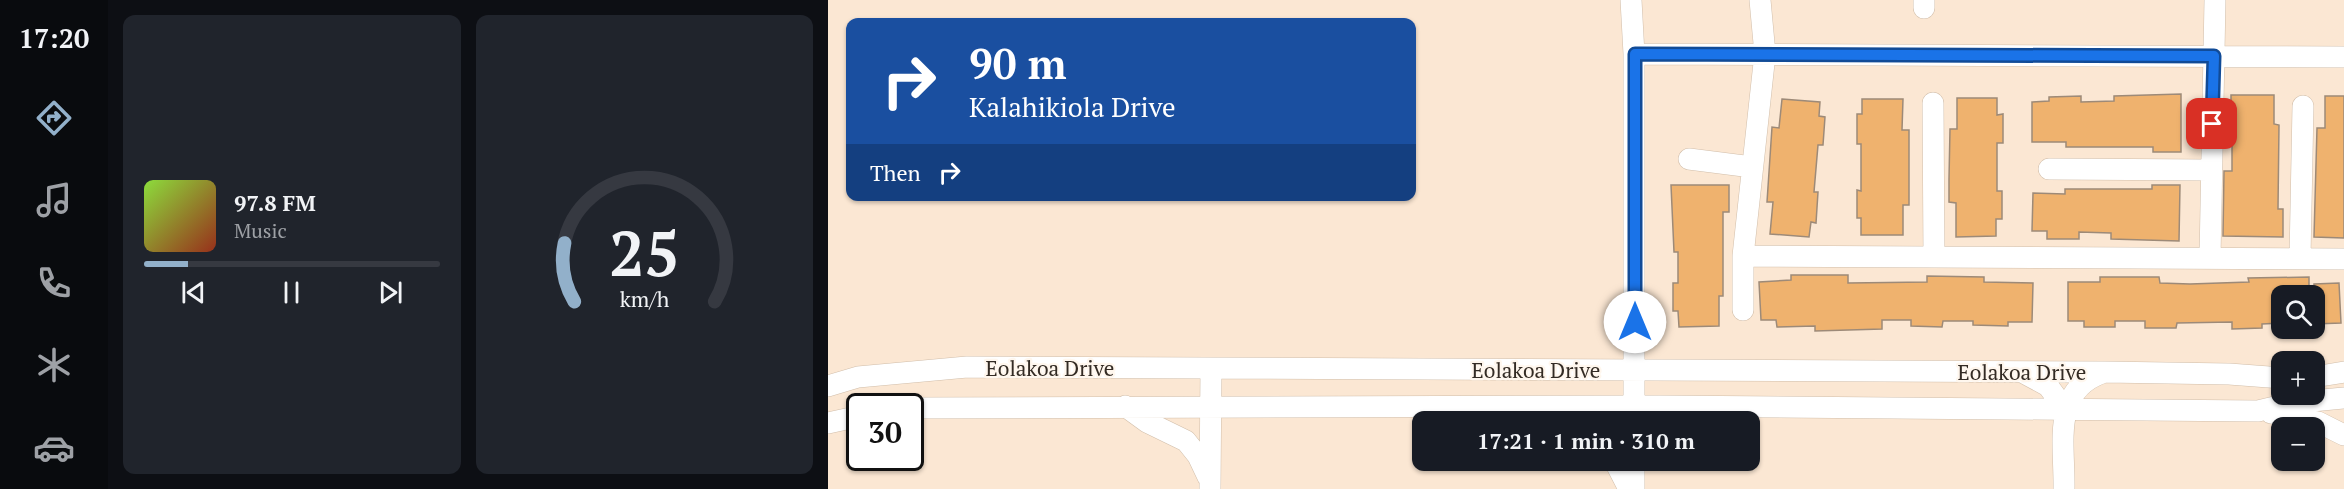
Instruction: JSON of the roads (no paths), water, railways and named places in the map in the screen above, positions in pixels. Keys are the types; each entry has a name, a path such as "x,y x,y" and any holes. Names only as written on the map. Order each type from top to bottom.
{"street":[{"path":"1631,0 1635,54 1634,411"},
{"path":"1743,310 1743,256 1765,54 1760,0"},
{"path":"2210,258 2215,0"},
{"path":"1635,54 2344,57"},
{"path":"1933,103 1935,257"},
{"path":"2300,258 2303,106"},
{"path":"1689,159 1752,167"},
{"path":"2049,169 2211,170"},
{"path":"1743,256 2344,259"},
{"name":"Eolakoa Drive","path":"828,386 858,377 967,367 2105,372 2229,374 2271,377"},
{"path":"1210,485 1211,369"},
{"path":"2021,372 2048,386 2065,410"},
{"path":"2064,489 2065,410 2076,389 2094,376 2105,372"},
{"path":"2325,375 2344,372"},
{"name":"Eolakoa Drive","path":"1760,413 2258,411 2291,403 2344,398"},
{"path":"1125,406 1148,423 1186,441 1198,456 1210,485"},
{"name":"Eolakoa Drive","path":"924,408 1211,406 1517,408 1576,411"},
{"path":"1517,408 1525,411"},
{"path":"2258,411 2304,418 2344,435"},
{"path":"828,423 846,419"},
{"path":"1620,471 1629,489"},
{"path":"1634,471 1634,489"}]}
